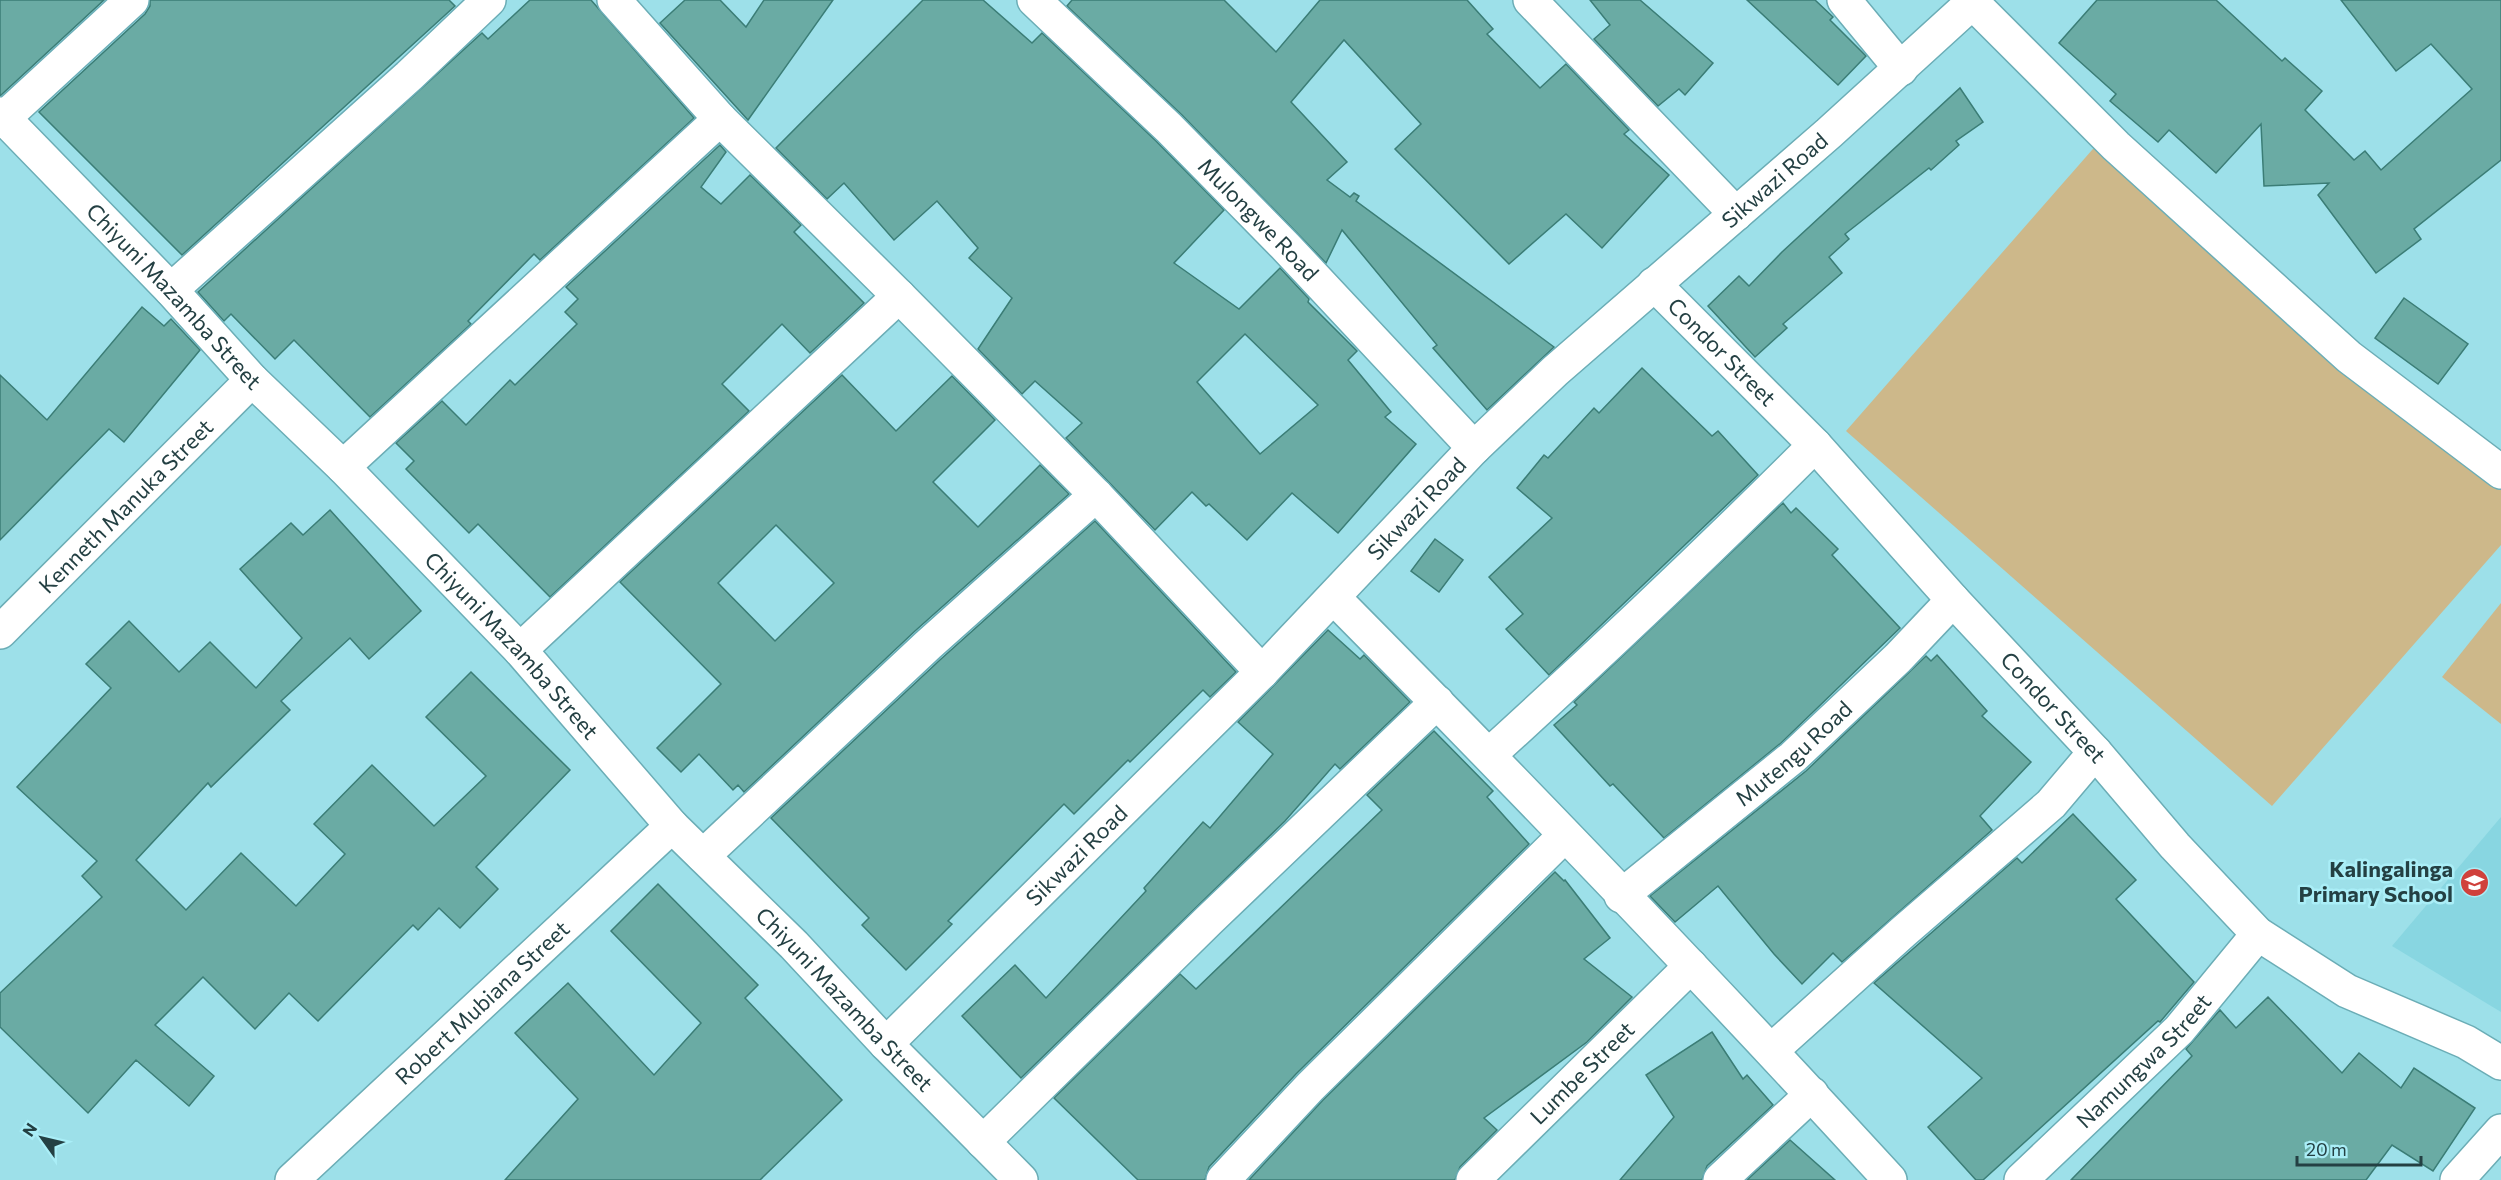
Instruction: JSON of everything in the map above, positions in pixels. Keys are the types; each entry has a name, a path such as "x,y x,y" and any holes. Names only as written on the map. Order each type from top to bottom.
{"street":[{"path":"2,116 132,0"},
{"path":"171,290 409,76 489,0"},
{"path":"614,0 720,119 900,296 1096,495 1262,672"},
{"name":"Mulongwe Road","path":"1034,0 1169,128 1269,229 1474,448"},
{"path":"1530,0 1736,214"},
{"path":"1844,0 1901,69"},
{"path":"1973,1 2116,146 2349,357 2501,472"},
{"name":"Sikwazi Road","path":"886,1044 1262,672 1474,448 1555,371 1901,69 1973,1"},
{"name":"Chiyuni Mazamba Street","path":"2,116 171,290 252,380 343,467 520,650 672,826 794,945 886,1044 1021,1180"},
{"path":"343,467 720,119"},
{"name":"Condor Street","path":"1654,284 1815,445 1953,600 2095,752 2175,846 2258,934 2347,991 2466,1042 2501,1063"},
{"path":"520,650 900,296"},
{"name":"Kenneth Manuka Street","path":"0,632 252,380"},
{"path":"1489,755 1664,593 1815,445"},
{"path":"703,856 928,645 1096,495"},
{"path":"1334,598 1489,755 1621,896 1772,1050 1890,1180"},
{"name":"Mutengu Road","path":"1621,896 1793,757 1898,658 1953,600"},
{"path":"983,1142 1208,921 1437,702"},
{"path":"1772,1050 1903,932 2051,804 2095,752"},
{"name":"Robert Mubiana Street","path":"292,1180 672,826"},
{"path":"1223,1180 1310,1087 1565,835"},
{"name":"Namungwa Street","path":"2020,1180 2178,1030 2258,934"},
{"name":"Lumbe Street","path":"1473,1180 1691,966"},
{"path":"1720,1180 1812,1094"},
{"path":"2457,1180 2501,1131"}],"shaded area":[{"path":"2106,134 2501,481 2501,545 2272,806 1846,431"},
{"path":"2501,603 2501,724 2442,677"},
{"name":"Kalingalinga Primary School","path":"2501,817 2501,1012 2392,946"}],"building":[{"path":"0,0 104,0 0,96"},
{"path":"150,0 449,0 455,6 182,255 39,112 145,14 150,6"},
{"path":"530,0 591,0 694,118 540,260 534,254 468,321 471,324 370,417 294,340 275,359 231,314 224,321 198,292 482,33 488,39"},
{"path":"685,0 720,0 746,27 764,0 833,0 748,120 660,23"},
{"path":"923,0 983,0 1032,43 1042,33 1156,141 1224,210 1174,263 1239,309 1280,268 1309,299 1308,302 1357,351 1348,360 1391,412 1385,417 1416,444 1338,533 1292,493 1247,540 1209,504 1206,506 1192,492 1155,530 1066,438 1082,423 1035,381 1022,394 978,349 1012,298 969,258 978,248 937,201 894,240 844,183 827,199 776,148","holes":["1245,334 1318,405 1260,454 1197,382"]},
{"path":"1072,0 1224,0 1276,52 1320,0 1467,0 1493,29 1487,34 1540,88 1566,64 1629,130 1624,134 1669,175 1602,248 1566,214 1509,264 1395,149 1421,124 1344,40 1291,102 1347,162 1327,180 1350,197 1354,193 1359,196 1356,201 1554,347 1487,410 1433,348 1437,345 1342,230 1326,263 1182,115 1067,6"},
{"path":"1590,0 1640,0 1713,63 1685,95 1679,89 1658,106 1594,39 1610,25"},
{"path":"1747,0 1815,0 1833,17 1830,20 1866,56 1838,85"},
{"path":"2097,0 2216,0 2282,61 2285,58 2322,91 2305,110 2354,160 2365,151 2381,170 2472,89 2431,44 2396,71 2341,0 2501,0 2501,160 2414,229 2421,239 2376,273 2318,195 2329,183 2264,186 2261,124 2216,173 2169,130 2158,142 2110,101 2116,94 2059,43"},
{"path":"1960,88 1983,122 1956,141 1959,145 1931,170 1929,168 1845,234 1849,239 1829,257 1842,273 1783,324 1787,328 1755,357 1708,306 1739,276 1749,286 1782,252"},
{"path":"720,145 726,152 701,187 721,204 750,175 801,225 794,232 864,303 810,353 782,324 722,384 749,411 550,597 478,524 469,533 406,469 414,461 396,443 442,401 466,425 510,380 515,385 577,324 565,312 578,299 566,287"},
{"path":"2404,298 2468,344 2438,384 2375,338"},
{"path":"142,307 164,326 171,319 200,350 124,442 109,429 0,540 0,375 47,420"},
{"path":"1642,368 1712,436 1718,431 1758,475 1549,675 1506,629 1523,614 1489,577 1552,518 1517,488 1544,455 1548,458 1594,408 1599,413"},
{"path":"842,375 896,431 952,376 995,420 933,482 978,527 1040,465 1069,494 915,631 744,792 738,785 733,790 699,754 681,772 657,748 721,684 620,582","holes":["776,525 834,583 775,641 718,583"]},
{"path":"1783,503 1791,513 1796,508 1838,549 1832,555 1900,628 1781,743 1664,838 1613,784 1610,786 1554,725 1577,705 1574,702"},
{"path":"330,510 421,611 369,659 350,638 281,701 290,710 211,787 208,783 136,860 186,910 241,853 296,906 345,854 314,824 372,765 434,826 486,776 426,717 471,672 570,770 476,867 498,889 460,928 439,908 418,930 413,925 318,1021 289,993 255,1029 203,977 155,1025 214,1076 189,1106 136,1060 88,1113 0,1027 0,993 102,897 82,876 97,861 17,787 111,688 86,664 129,621 179,672 210,642 256,688 302,638 240,569 291,523 303,535"},
{"path":"1095,521 1236,672 1210,697 1203,690 1074,814 1064,804 948,921 952,924 906,970 862,925 869,918 771,818 941,659"},
{"path":"1435,539 1463,560 1439,592 1411,571"},
{"path":"1328,630 1360,659 1364,655 1410,702 1340,769 1335,764 1285,821 1021,1078 962,1016 1015,965 1046,998 1146,891 1144,888 1203,822 1210,828 1273,754 1238,722"},
{"path":"1937,655 1987,711 1982,716 2031,762 1980,816 1992,830 1842,962 1833,953 1802,984 1718,886 1675,922 1650,896 1806,771 1926,656 1931,661"},
{"path":"1434,731 1493,791 1487,797 1529,844 1296,1074 1209,1167 1205,1180 1138,1180 1054,1098 1180,974 1196,989 1382,810 1367,795"},
{"path":"2073,814 2136,880 2116,899 2194,982 2160,1022 2158,1021 1983,1180 1976,1180 1928,1127 1982,1078 1874,983 2017,858 2022,863"},
{"path":"1555,872 1565,880 1610,938 1584,959 1632,997 1587,1042 1484,1118 1497,1130 1460,1167 1455,1180 1249,1180 1323,1100"},
{"path":"658,884 758,985 745,998 842,1100 760,1180 505,1180 578,1099 515,1033 568,983 654,1075 701,1023 611,931"},
{"path":"2268,997 2342,1073 2359,1053 2401,1088 2414,1068 2475,1108 2433,1171 2392,1145 2366,1180 2071,1180 2192,1056 2186,1049 2220,1010 2236,1028"},
{"path":"1712,1032 1743,1079 1747,1075 1773,1105 1707,1166 1702,1180 1620,1180 1674,1117 1646,1075"},
{"path":"1790,1140 1835,1180 1747,1180"}],"place":[{"name":"Kalingalinga Primary School","path":"2474,882"}]}
